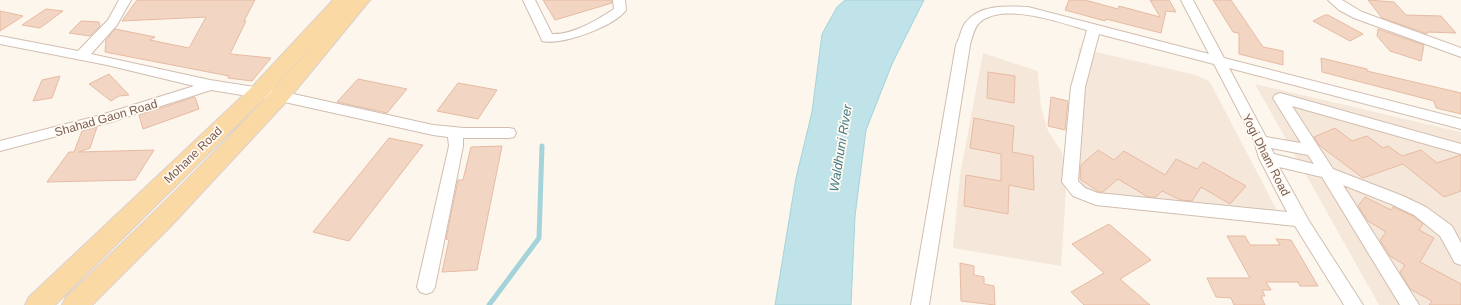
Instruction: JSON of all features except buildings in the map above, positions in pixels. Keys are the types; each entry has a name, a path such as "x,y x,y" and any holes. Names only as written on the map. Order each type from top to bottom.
{"main road":[{"name":"Mohane Road","path":"38,305 258,93 343,0"},
{"name":"Mohane Road","path":"75,305 163,219 280,96 361,0"}],"street":[{"path":"81,56 113,22 126,0"},
{"path":"529,0 547,38 554,39 563,38 609,18 620,10 619,0"},
{"name":"Yogi Dham Road","path":"1187,0 1261,141 1267,158 1300,220 1354,305"},
{"path":"1334,0 1358,15 1461,53"},
{"path":"920,305 963,45 971,25 977,18 989,12 1009,10 1028,11 1461,124"},
{"path":"1094,28 1078,87 1070,182 1079,192 1096,199 1300,220"},
{"path":"0,40 81,56 210,85 280,96 433,130 509,133"},
{"name":"Shahad Gaon Road","path":"0,146 107,119 210,85"},
{"path":"1410,305 1280,98 1461,149"},
{"path":"426,287 456,146 455,132"},
{"path":"1261,141 1313,151"},
{"path":"1267,158 1327,173 1397,200 1420,211 1446,231 1461,258"}],"shaded area":[{"path":"1079,48 1196,75 1210,82 1285,226 1079,198 1067,184"},
{"path":"983,53 1038,71 1041,107 1048,131 1062,152 1066,192 1061,266 953,248 960,175"},
{"path":"1255,84 1461,132 1461,305 1379,305"}],"water":[{"name":"Waldhuni River","path":"845,0 924,0 892,64 866,130 855,216 851,305 775,305 796,178 812,112 822,34 837,7"}],"waterway":[{"path":"489,305 539,238 542,146"}]}
